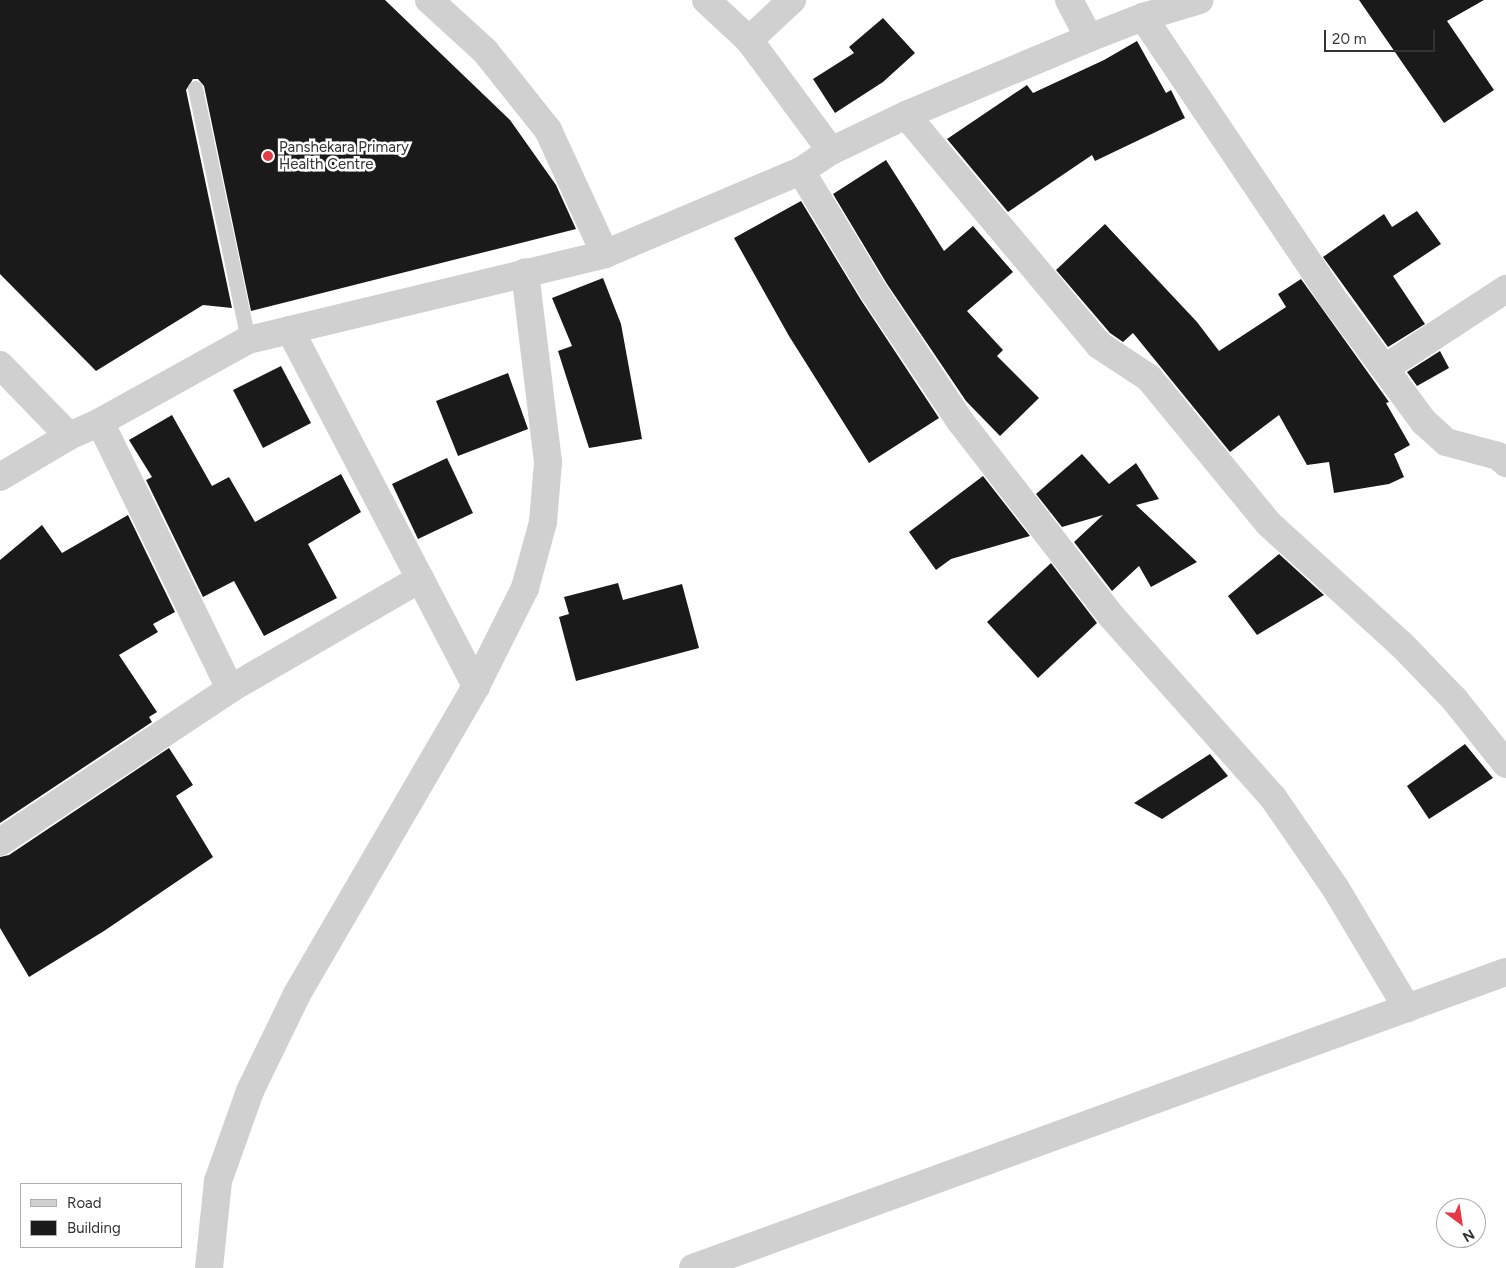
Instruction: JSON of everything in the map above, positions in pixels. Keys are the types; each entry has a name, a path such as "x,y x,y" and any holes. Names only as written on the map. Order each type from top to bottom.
{"street":[{"path":"429,0 485,51 548,130 605,254"},
{"path":"706,0 749,40 830,151"},
{"path":"749,40 792,0"},
{"path":"1069,0 1089,38"},
{"path":"0,477 69,436 100,422 248,340 605,254 801,171 830,151 906,115 1089,38 1143,17 1200,0"},
{"path":"1143,17 1331,296 1424,422 1446,442 1498,456 1506,463"},
{"path":"906,115 1099,345 1149,378 1269,524 1401,644 1455,700 1506,764"},
{"path":"801,171 874,292 960,421 1113,618 1274,799 1336,889 1407,1008"},
{"path":"209,1268 218,1181 250,1091 297,994 476,686 525,588 543,522 548,462 524,272"},
{"path":"1385,368 1506,289"},
{"path":"290,330 476,686"},
{"path":"0,365 69,436"},
{"path":"100,422 230,688"},
{"path":"0,842 230,688 420,579"},
{"path":"693,1268 1506,972"}],"lane":[{"path":"195,88 248,340"}],"building":[{"name":"Panshekara Primary Health Centre","path":"0,0 385,0 510,120 556,185 576,229 251,311 204,86 198,79 193,79 186,90 232,308 203,305 96,371 0,274"},
{"path":"1359,0 1484,0 1447,21 1494,90 1444,123"},
{"path":"883,18 915,53 883,82 835,113 813,79 854,53 849,47"},
{"path":"1137,41 1166,93 1171,90 1185,118 1095,161 1092,155 1008,212 947,139 1027,85 1033,93 1104,60"},
{"path":"886,160 944,251 973,226 1013,272 967,311 1003,350 997,356 1039,398 1000,436 966,401 887,284 833,194"},
{"path":"801,201 861,300 939,418 869,463 789,336 734,238"},
{"path":"1417,211 1441,244 1393,276 1425,324 1388,347 1323,257 1384,214 1392,227"},
{"path":"1105,224 1197,322 1219,351 1286,307 1278,294 1301,279 1389,402 1386,403 1410,445 1394,454 1404,477 1389,484 1334,493 1329,462 1307,465 1279,415 1230,452 1133,333 1123,342 1110,333 1056,270"},
{"path":"603,278 621,324 642,439 589,448 558,351 572,346 552,298"},
{"path":"1440,351 1449,368 1417,386 1407,372"},
{"path":"281,366 311,423 263,448 233,390"},
{"path":"508,373 528,429 458,456 436,401"},
{"path":"172,415 212,486 229,477 255,522 341,474 361,512 308,544 337,598 264,636 234,581 203,597 146,480 152,477 129,440"},
{"path":"1082,454 1109,484 1136,463 1159,499 1136,505 1197,562 1151,587 1139,566 1112,591 1074,542 1103,515 1062,527 1036,494"},
{"path":"447,458 473,513 418,539 392,484"},
{"path":"983,476 1030,536 951,559 936,570 909,532"},
{"path":"128,515 175,612 153,624 158,632 119,655 157,712 149,717 152,722 0,823 0,560 42,525 62,553"},
{"path":"1279,554 1324,595 1257,635 1228,596"},
{"path":"1051,563 1097,623 1038,678 987,622"},
{"path":"618,583 623,600 682,584 699,648 576,681 559,617 569,614 564,597"},
{"path":"1465,744 1493,778 1429,819 1407,786"},
{"path":"169,748 193,785 176,796 213,857 104,931 29,977 0,928 0,857 9,855"},
{"path":"1210,754 1228,776 1162,819 1134,803"}],"place":[{"name":"Panshekara Primary Health Centre","path":"268,156"}]}
